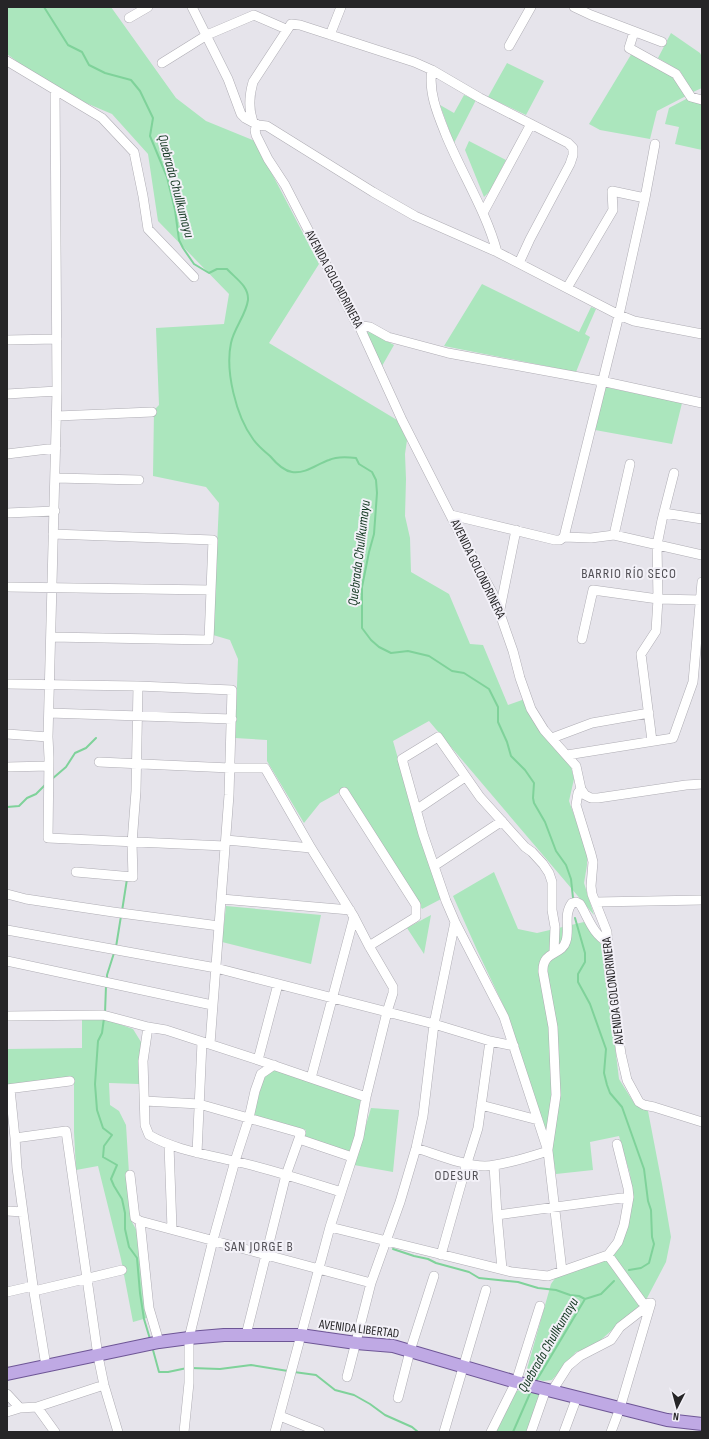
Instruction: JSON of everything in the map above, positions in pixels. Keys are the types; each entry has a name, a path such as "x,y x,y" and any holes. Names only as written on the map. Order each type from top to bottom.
{"main road":[{"name":"AVENIDA LIBERTAD","path":"7,1374 159,1342 189,1338 246,1335 300,1336 394,1346 520,1383 666,1420 702,1424"}],"street":[{"path":"129,18 148,7"},
{"path":"192,7 228,79 240,114 245,118 255,124 267,126 373,192 415,216 497,252 618,315 634,321 702,334"},
{"path":"330,35 341,7"},
{"path":"509,46 531,7"},
{"path":"574,7 662,42"},
{"path":"162,63 207,35 254,14 286,29 291,24 300,25 387,53 432,70 480,98 568,143 573,148 573,155 519,263"},
{"name":"AVENIDA GOLONDRINERA","path":"286,29 253,82 250,92 249,104 255,124 256,135 360,328 402,420 459,532 493,594 500,609 526,698 536,718 576,766 581,789 578,793 576,805 592,854 592,894 596,902 608,942 609,970 621,1054 627,1080 639,1102 644,1105 702,1122"},
{"path":"634,32 629,48 676,74 691,97 702,100"},
{"path":"7,61 102,118 134,152 148,229 194,277"},
{"path":"432,70 430,80 439,119 483,213 492,234 497,252"},
{"path":"55,90 57,416 55,511 51,588 48,737 48,838 132,843 225,843 311,848"},
{"path":"483,213 532,124"},
{"path":"564,538 618,315 655,144"},
{"path":"567,288 613,210 612,191 644,198"},
{"path":"360,328 362,326 370,327 388,337 448,353 601,381 702,403"},
{"path":"7,340 57,340"},
{"path":"7,394 57,391"},
{"path":"57,416 152,412"},
{"path":"7,454 56,448"},
{"path":"614,536 630,464"},
{"path":"652,741 642,654 656,631 658,599 657,545 674,473"},
{"path":"56,478 138,480"},
{"path":"7,513 55,511"},
{"path":"664,513 702,519"},
{"path":"451,515 555,540 564,538 614,536 702,555"},
{"path":"500,609 516,530"},
{"path":"51,637 209,640 213,540 53,534"},
{"path":"566,755 673,738 693,682 702,582"},
{"path":"7,587 211,590"},
{"path":"582,639 593,590 658,599 700,600"},
{"path":"7,684 49,686 138,686 232,690 230,768 222,900 212,1005 199,1104 197,1153"},
{"path":"76,872 133,877 132,843 136,791 138,686"},
{"path":"49,713 232,719"},
{"path":"552,738 592,723 649,713"},
{"path":"7,734 48,737"},
{"path":"554,952 555,927 552,910 552,882 549,873 532,852 525,847 480,796 438,737 402,759 416,810 454,922 504,1017 548,1150 562,1271"},
{"path":"99,762 230,768 265,768 311,848 352,913 393,987 393,993 366,1097 359,1137 330,1227 275,1432"},
{"path":"7,767 49,766"},
{"path":"416,810 466,777"},
{"path":"581,789 591,798 598,798 678,786 702,784"},
{"path":"344,792 416,905 416,917 369,946"},
{"path":"434,866 502,821"},
{"path":"7,894 26,899 219,926"},
{"path":"222,900 352,913"},
{"path":"596,902 702,900"},
{"path":"548,1150 556,1095 553,1027 543,967 546,959 554,952 562,948 566,941 567,914 572,903 576,902 580,904 591,925 600,937 608,942"},
{"path":"311,1078 333,998 352,913"},
{"path":"346,1378 372,1283 400,1202 416,1148 423,1116 434,1024 454,922"},
{"path":"7,930 216,968 434,1024 490,1041 514,1046"},
{"path":"7,961 212,1005"},
{"path":"258,1060 278,984"},
{"path":"7,1016 104,1015 148,1027 166,1030 366,1097"},
{"path":"148,1027 143,1061 146,1130 149,1135 169,1145 235,1161 341,1192"},
{"path":"441,1255 466,1163 478,1128 490,1041"},
{"path":"184,1432 190,1383 189,1338 213,1240 235,1161 249,1118 254,1091 261,1074 274,1065"},
{"path":"46,1366 33,1288 8,1089 70,1081"},
{"path":"145,1102 199,1104 301,1133 286,1175 246,1335"},
{"path":"481,1105 538,1120"},
{"path":"15,1138 66,1131 98,1356 104,1385 118,1432"},
{"path":"299,1139 352,1157"},
{"path":"330,1227 385,1242 502,1269 526,1274 548,1276 608,1255 618,1242 621,1235 629,1197 617,1144"},
{"path":"169,1145 172,1229"},
{"path":"416,1148 466,1163 485,1166 528,1158 548,1150"},
{"path":"7,1165 17,1168"},
{"path":"494,1165 502,1269"},
{"path":"130,1175 135,1218 140,1221 372,1283"},
{"path":"497,1215 629,1197"},
{"path":"7,1211 23,1212"},
{"path":"140,1221 149,1308 159,1342"},
{"path":"608,1255 642,1302 645,1304 651,1304"},
{"path":"7,1292 87,1278 122,1270"},
{"path":"398,1398 410,1351 434,1276"},
{"path":"444,1432 486,1290"},
{"path":"531,1432 546,1389 580,1356 611,1340 620,1327 651,1304"},
{"path":"611,1432 620,1408 651,1304"},
{"path":"491,1432 520,1383 540,1306"},
{"path":"7,1412 20,1408 37,1407 104,1385"},
{"path":"7,1394 20,1408"},
{"path":"564,1432 577,1397"},
{"path":"37,1407 55,1432"},
{"path":"280,1416 320,1432"}],"green space":[{"path":"7,7 111,7 176,98 206,121 255,141 319,264 269,343 397,420 407,440 405,454 405,516 410,538 411,572 449,594 470,644 483,645 508,705 525,699 571,767 574,779 569,801 587,852 587,865 584,883 594,915 429,721 393,741 422,842 443,898 422,909 347,788 320,803 304,823 267,761 267,740 235,738 238,659 230,640 213,635 219,503 206,487 153,476 154,410 159,405 156,328 224,324 229,294 158,221 148,154 112,114 86,103 38,77 7,54"},
{"path":"671,33 700,53 702,57 702,88 693,92 680,71 658,58"},
{"path":"632,53 674,77 686,96 657,111 650,139 600,130 589,124"},
{"path":"507,63 544,81 526,115 488,97"},
{"path":"464,95 476,100 454,143 440,105 454,113"},
{"path":"688,98 702,104 702,150 675,144 679,127 665,124 669,108"},
{"path":"469,141 506,160 490,191 484,197 465,150"},
{"path":"482,284 579,332 591,307 596,309 585,334 590,337 576,372 444,346"},
{"path":"370,332 394,345 382,366 364,333"},
{"path":"605,387 682,403 672,444 595,430"},
{"path":"494,872 518,929 537,933 584,922 603,947 619,1079 634,1103 648,1111 671,1237 666,1262 646,1300 594,1346 576,1352 552,1380 543,1381 525,1376 551,1284 556,1277 600,1263 613,1255 632,1196 630,1174 619,1136 590,1142 593,1170 556,1174 552,1152 507,1013 453,896"},
{"path":"226,906 321,915 311,964 222,942"},
{"path":"431,915 424,954 407,928"},
{"path":"82,1017 102,1018 133,1029 141,1042 139,1084 109,1083 110,1105 119,1111 126,1125 132,1222 138,1233 147,1318 133,1322 121,1259 98,1166 76,1170 74,1078 7,1085 7,1049 82,1048"},
{"path":"274,1070 361,1100 355,1137 349,1152 304,1136 306,1130 253,1115 264,1077"},
{"path":"371,1108 399,1110 393,1172 354,1165"},
{"path":"521,1389 541,1394 528,1432 496,1432 515,1392"}],"waterway":[{"name":"Quebrada Chullkumayu","path":"44,7 68,45 82,52 89,65 105,73 131,80 140,91 153,118 150,136 167,177 175,210 179,240 183,248 194,264 209,273 217,269 227,269 244,286 248,295 247,306 231,343 230,367 233,393 237,406 253,439 277,463 283,468 292,472 302,472 339,457 356,458 359,464 372,472 376,480 377,493 374,534 362,587 362,628 371,640 379,647 391,653 408,651 429,656 452,671 464,673 489,689 498,707 498,722 507,742 511,756 525,770 534,783 534,803 545,822 556,851 566,865 571,879 573,898"},
{"path":"52,779 66,767 75,753 86,748 96,738"},
{"path":"7,807 19,806 27,798 36,794 46,784"},
{"path":"122,911 127,879"},
{"path":"116,947 121,916"},
{"name":"Quebrada Chullkumayu","path":"575,918 585,953 585,962 578,974 578,982 590,1004 606,1049 604,1073 607,1085 610,1093 622,1107 644,1169 648,1201 651,1210 652,1237 654,1244 649,1263 641,1268 629,1270"},
{"path":"107,979 114,953"},
{"path":"105,1013 106,986"},
{"path":"104,1018 102,1033 98,1041 95,1084 97,1110 103,1128 112,1135 104,1146 103,1157 117,1165 111,1179 122,1199 125,1213 125,1229 129,1247 137,1258 144,1319 150,1339"},
{"path":"393,1249 469,1272 479,1278 518,1282 538,1288 556,1290 585,1299"},
{"name":"Quebrada Chullkumayu","path":"535,1383 585,1299 601,1294 614,1281"},
{"path":"153,1350 159,1372 168,1372 187,1368"},
{"path":"191,1368 220,1369 251,1365 288,1371"},
{"path":"294,1372 316,1375 335,1390 354,1395 385,1415 412,1427 418,1432"},
{"name":"Quebrada Chullkumayu","path":"513,1432 531,1391"}],"district":[{"name":"BARRIO RÍO SECO","path":"629,573"},
{"name":"ODESUR","path":"457,1175"},
{"name":"SAN JORGE B","path":"259,1246"}]}
